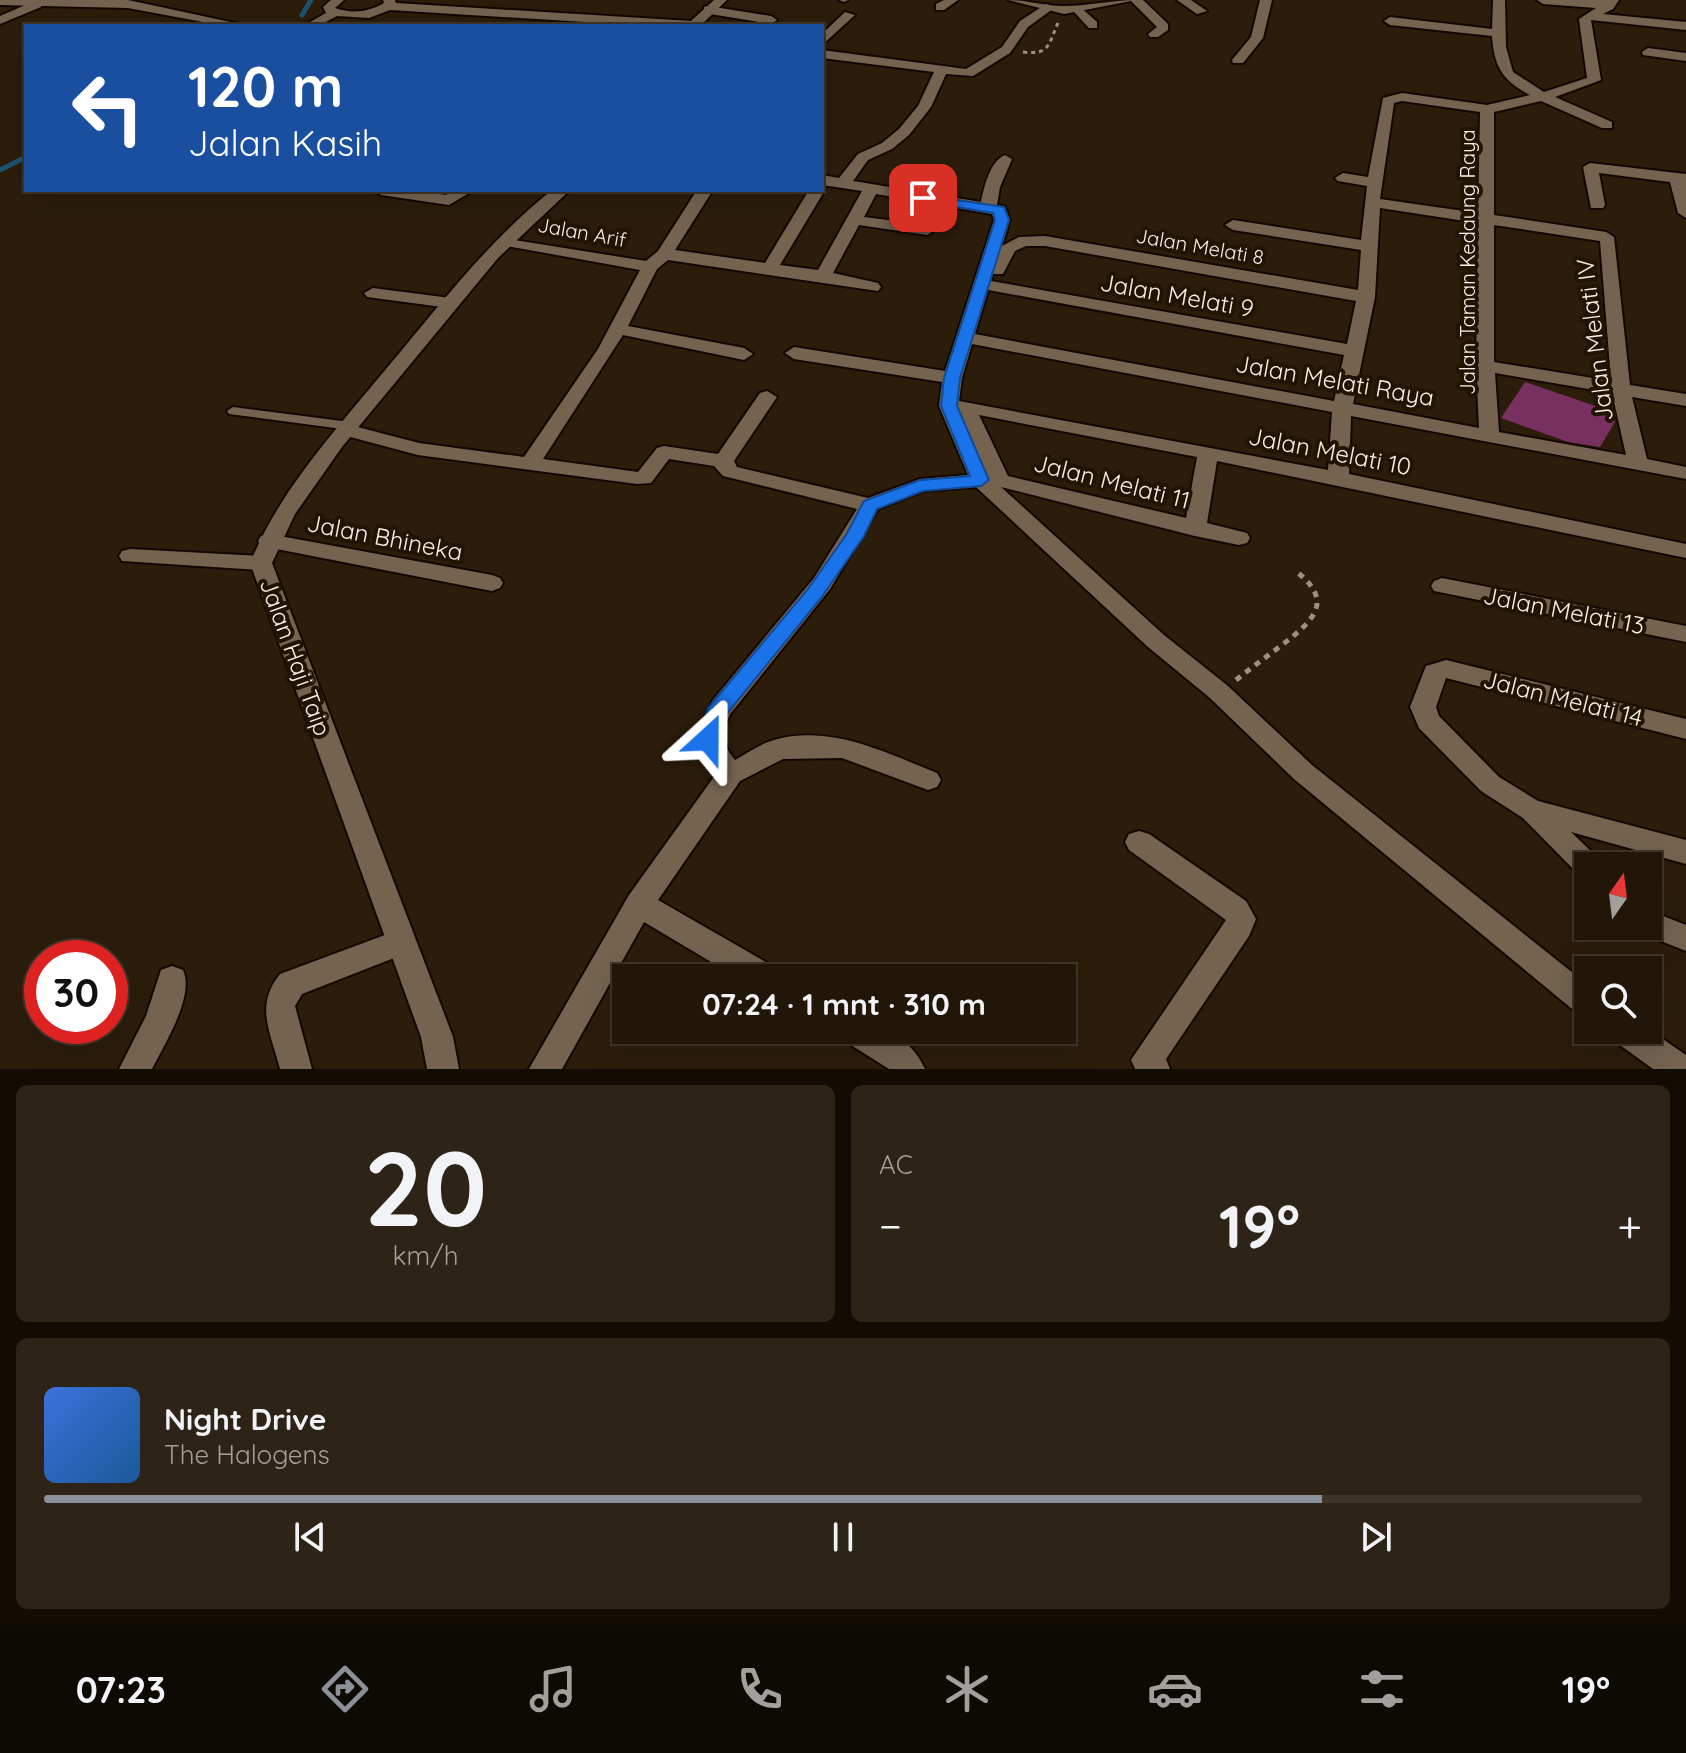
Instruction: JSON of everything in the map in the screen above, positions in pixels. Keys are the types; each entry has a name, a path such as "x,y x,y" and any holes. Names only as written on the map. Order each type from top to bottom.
{"street":[{"path":"695,24 721,0"},
{"path":"940,7 952,0"},
{"path":"1014,0 1064,10 1130,0"},
{"path":"1136,0 1164,27 1154,34"},
{"path":"1183,0 1201,11"},
{"path":"1238,60 1257,38 1266,0"},
{"path":"1499,0 1498,33 1507,74 1607,125"},
{"path":"1543,0 1611,3"},
{"path":"0,1 37,4 104,1 233,24"},
{"path":"333,24 349,15 367,14 388,3 666,24"},
{"path":"1588,16 1611,3"},
{"path":"0,20 37,4"},
{"path":"312,24 336,6 349,15"},
{"path":"824,54 968,73 1006,50 1024,24 1046,8"},
{"path":"708,10 771,20"},
{"path":"1079,10 1093,25"},
{"path":"824,39 849,15"},
{"path":"1588,16 1686,26"},
{"name":"Jalan Taman Kedaung Raya","path":"1489,434 1485,366 1484,218 1487,109 1545,96 1594,80 1584,24 1588,16"},
{"path":"1390,21 1498,33"},
{"path":"1648,52 1686,57"},
{"path":"842,184 863,157 887,146 904,132 924,107 941,71"},
{"path":"1338,478 1342,408 1366,297 1372,202 1385,114 1392,98 1487,109"},
{"path":"993,210 992,187 1005,159"},
{"path":"1597,205 1590,167 1681,178 1686,213"},
{"path":"1343,178 1375,183"},
{"path":"824,180 993,210 1002,220 952,378 949,406 981,480 1156,641 1219,692 1303,772 1574,992"},
{"path":"823,276 871,189"},
{"path":"395,192 449,200 463,192"},
{"name":"Jalan Haji Taip","path":"443,1069 437,1037 265,552 281,518 348,428 450,303 507,241 560,192"},
{"path":"530,463 618,329 657,260 704,192"},
{"path":"770,268 816,192"},
{"path":"1372,202 1484,218"},
{"name":"Jalan Melati IV","path":"1484,218 1606,237 1621,389 1638,463"},
{"path":"854,220 927,230"},
{"path":"1233,225 1369,246"},
{"name":"Jalan Melati 8","path":"992,286 1005,249 1025,240 1366,297"},
{"name":"Jalan Arif","path":"507,241 657,260 770,268 872,287"},
{"path":"964,406 975,339 992,286"},
{"name":"Jalan Melati 9","path":"992,286 1353,351"},
{"path":"373,293 450,303"},
{"path":"618,329 744,354"},
{"name":"Jalan Melati Raya","path":"975,339 1686,473"},
{"path":"794,353 952,378"},
{"path":"1485,366 1686,400"},
{"path":"767,397 724,461 725,468 730,472 870,505 920,485 981,480"},
{"name":"Jalan Melati 10","path":"964,406 1338,478 1686,551"},
{"name":"Jalan Melati 11","path":"964,406 1000,480 1239,538"},
{"path":"348,428 418,449 644,478 664,452 724,461"},
{"path":"1195,529 1208,454"},
{"path":"731,774 714,753 708,739 715,714 815,594 855,536 870,505"},
{"name":"Jalan Bhineka","path":"130,556 265,552 492,583"},
{"name":"Jalan Melati 13","path":"1442,586 1686,634"},
{"name":"Jalan Melati 14","path":"1530,810 1490,784 1428,721 1423,707 1435,672 1439,669 1686,729"},
{"path":"545,1069 639,904 731,774 778,749 810,746 844,748 928,780"},
{"path":"1530,810 1686,852"},
{"path":"1530,810 1574,852"},
{"path":"1139,842 1236,910 1241,919 1239,927 1147,1060 1154,1069"},
{"path":"639,904 741,964"},
{"path":"1662,929 1686,938"},
{"path":"296,1069 279,1006 291,984 401,942"},
{"path":"135,1069 161,1020 172,980"},
{"path":"878,1044 898,1056 909,1069"},
{"path":"1644,1044 1679,1069"}],"lane":[{"path":"233,411 348,428"}],"path":[{"path":"1006,50 1039,54 1046,50 1064,10"},
{"path":"1219,692 1311,622 1318,609 1318,596 1312,583 1297,572"}],"building":[{"path":"1525,382 1613,412 1615,422 1600,447 1568,442 1501,418"}],"waterway":[{"path":"302,15 311,0"},
{"path":"0,170 24,158"}],"route":[{"path":"708,739 715,714 815,594 855,536 870,505 920,485 981,480 949,406 952,378 1002,220 999,210 923,198"}]}
